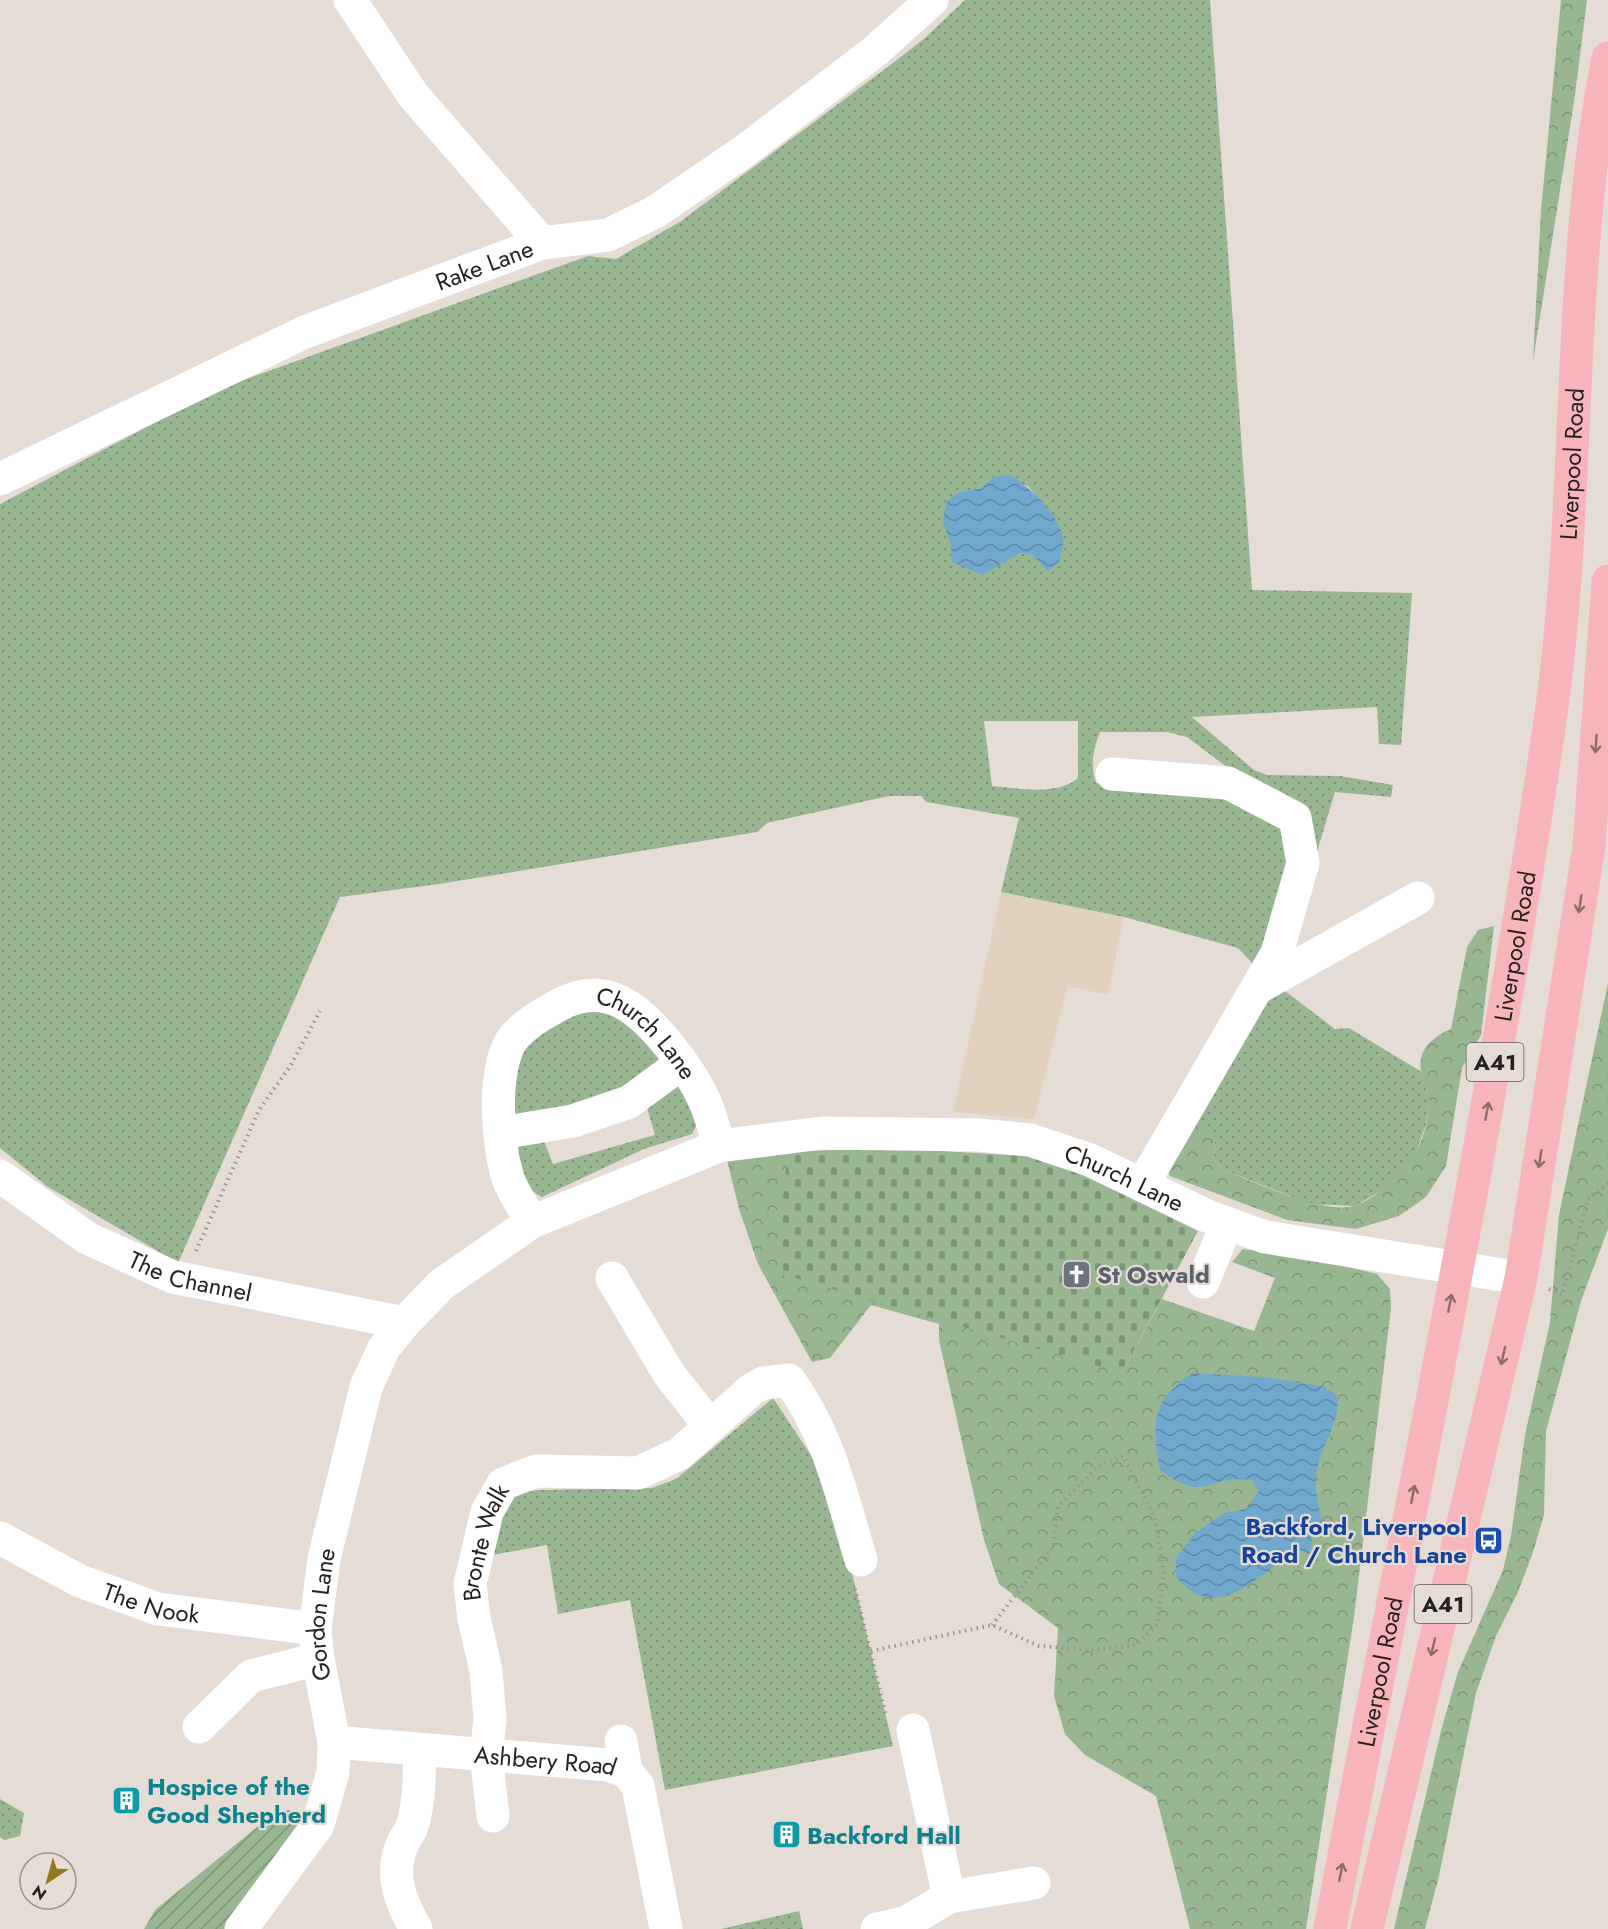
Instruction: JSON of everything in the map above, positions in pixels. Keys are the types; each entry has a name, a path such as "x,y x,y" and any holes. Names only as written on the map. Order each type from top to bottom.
{"highway":[{"name":"Liverpool Road","path":"1330,1929 1457,1268 1502,1020 1551,716 1565,573 1590,185 1608,58"},
{"name":"Liverpool Road","path":"1366,1929 1521,1278 1589,846 1608,581"}],"street":[{"path":"350,0 412,94 542,243"},
{"name":"Rake Lane","path":"0,479 304,332 542,243 608,235 655,212 743,152 874,52 932,0"},
{"path":"1112,774 1228,783 1295,818 1303,863 1277,953 1143,1184"},
{"path":"1258,987 1418,898"},
{"name":"Church Lane","path":"532,1222 508,1178 497,1089 502,1060 515,1037 538,1017 565,1001 592,994 621,1002 647,1022 682,1063 707,1105 719,1146"},
{"path":"501,1133 573,1121 629,1102 682,1063"},
{"name":"Church Lane","path":"404,1323 442,1284 532,1222 719,1146 822,1133 908,1132 1030,1140 1090,1160 1207,1216 1265,1237 1521,1278"},
{"name":"The Channel","path":"0,1176 87,1238 173,1277 404,1323"},
{"path":"1203,1282 1227,1223"},
{"path":"612,1278 669,1374 710,1426"},
{"name":"Gordon Lane","path":"241,1929 318,1825 333,1772 334,1742 316,1644 324,1558 366,1387 384,1348 404,1323"},
{"name":"Bronte Walk","path":"493,1816 486,1755 490,1719 486,1671 474,1618 470,1584 486,1512 503,1484 536,1471 638,1473 679,1454 751,1390 763,1383 789,1380 805,1402 827,1444 857,1571"},
{"name":"The Nook","path":"0,1538 80,1581 158,1609 316,1644"},
{"path":"199,1728 251,1676 316,1644"},
{"path":"899,1724 949,1897"},
{"name":"Ashbery Road","path":"334,1742 608,1765 624,1756 638,1786 666,1929"},
{"path":"416,1929 400,1894 396,1864 410,1829 418,1794 420,1750"},
{"path":"877,1929 907,1922 949,1897 1034,1882"}],"path":[{"path":"183,1280 259,1110 291,1065 320,1011"},
{"path":"1521,1278 1562,1295 1588,1199 1608,1183"},
{"path":"871,1652 992,1625 1039,1646 1092,1650 1136,1645 1157,1625 1164,1573 1155,1518 1124,1456 1098,1466 1058,1507 1053,1547 992,1625"},
{"path":"857,1571 871,1652 899,1724"}],"shaded area":[{"path":"1001,892 1124,917 1108,995 1068,986 1034,1119 953,1112"}],"green space":[{"path":"965,0 1210,0 1252,590 1412,593 1401,745 1379,744 1377,707 1192,717 1254,770 1267,775 1340,776 1393,785 1391,797 1335,792 1304,895 1312,852 1248,783 1187,737 1167,732 1100,732 1093,758 1096,783 1149,787 1226,800 1281,824 1294,870 1256,967 1238,948 1124,917 1001,892 1019,818 926,802 921,796 889,796 767,823 757,832 439,884 340,897 178,1263 48,1187 0,1148 0,504 221,388 588,256 616,259 681,221 925,38","holes":["992,477 1028,486 1050,512 1063,539 1033,556 1020,553 952,562 959,492 981,488","984,721 1078,721 1078,778 1070,784 1049,789 992,786"]},
{"path":"1561,0 1587,0 1575,95 1533,361 1541,211"},
{"path":"1494,926 1481,1035 1462,1068 1446,1166 1426,1197 1399,1216 1356,1229 1287,1220 1170,1176 1167,1169 1195,1122 1209,1126 1215,1139 1214,1158 1222,1169 1270,1189 1309,1202 1344,1207 1357,1205 1378,1192 1393,1180 1411,1160 1424,1134 1429,1103 1421,1073 1421,1057 1433,1040 1451,1029 1467,947 1478,930"},
{"path":"1608,983 1608,1229 1581,1301 1546,1431 1544,1515 1518,1592 1496,1636 1476,1693 1439,1876 1425,1929 1394,1929 1442,1727 1458,1672 1503,1570 1511,1536 1525,1435 1550,1322 1559,1215"},
{"path":"1277,985 1335,1029 1349,1028 1420,1071 1430,1100 1426,1124 1413,1161 1384,1189 1355,1206 1310,1204 1222,1169 1214,1158 1215,1139 1195,1122"},
{"path":"602,1007 636,1028 661,1060 637,1084 536,1119 513,1113 514,1051 560,1014"},
{"path":"684,1080 697,1124 692,1134 644,1149 542,1197 525,1187 515,1150 520,1141 542,1136 553,1164 655,1135 644,1098"},
{"path":"907,1149 1046,1157 1198,1231 1122,1373 778,1273 787,1151"},
{"path":"787,1151 1122,1373 1162,1299 1254,1331 1275,1278 1232,1262 1243,1249 1302,1256 1377,1274 1390,1289 1391,1308 1354,1617 1306,1929 1190,1929 1156,1796 1085,1755 1065,1734 1054,1696 1058,1628 999,1584 984,1540 939,1340 939,1324 871,1305 830,1358 812,1362 758,1264 739,1209 727,1160"},
{"path":"773,1398 822,1472 847,1552 893,1746 665,1790 630,1600 558,1614 547,1545 493,1555 499,1512 513,1494 539,1490 652,1488 676,1479"},
{"path":"0,1799 24,1813 20,1836 5,1840 0,1837"},
{"path":"289,1810 300,1815 304,1825 228,1929 144,1929 155,1910 277,1811"},
{"path":"799,1911 803,1929 721,1929"}],"water":[{"path":"1010,475 1035,494 1057,522 1063,543 1059,563 1048,571 1033,556 1020,553 982,575 952,562 951,546 943,521 947,501 959,492 981,488 992,477"},
{"path":"1192,1373 1261,1377 1323,1386 1338,1397 1336,1417 1317,1470 1316,1489 1322,1521 1311,1537 1312,1545 1309,1554 1296,1548 1253,1582 1223,1597 1207,1597 1192,1591 1176,1577 1176,1558 1195,1533 1224,1513 1246,1509 1259,1491 1252,1480 1237,1479 1197,1487 1175,1480 1160,1470 1156,1439 1158,1414 1169,1393"}],"place":[{"name":"St Oswald","path":"1076,1274"},
{"name":"Backford, Liverpool Road / Church Lane","path":"1488,1540"},
{"name":"Hospice of the Good Shepherd","path":"126,1800"},
{"name":"Backford Hall","path":"786,1835"}]}
